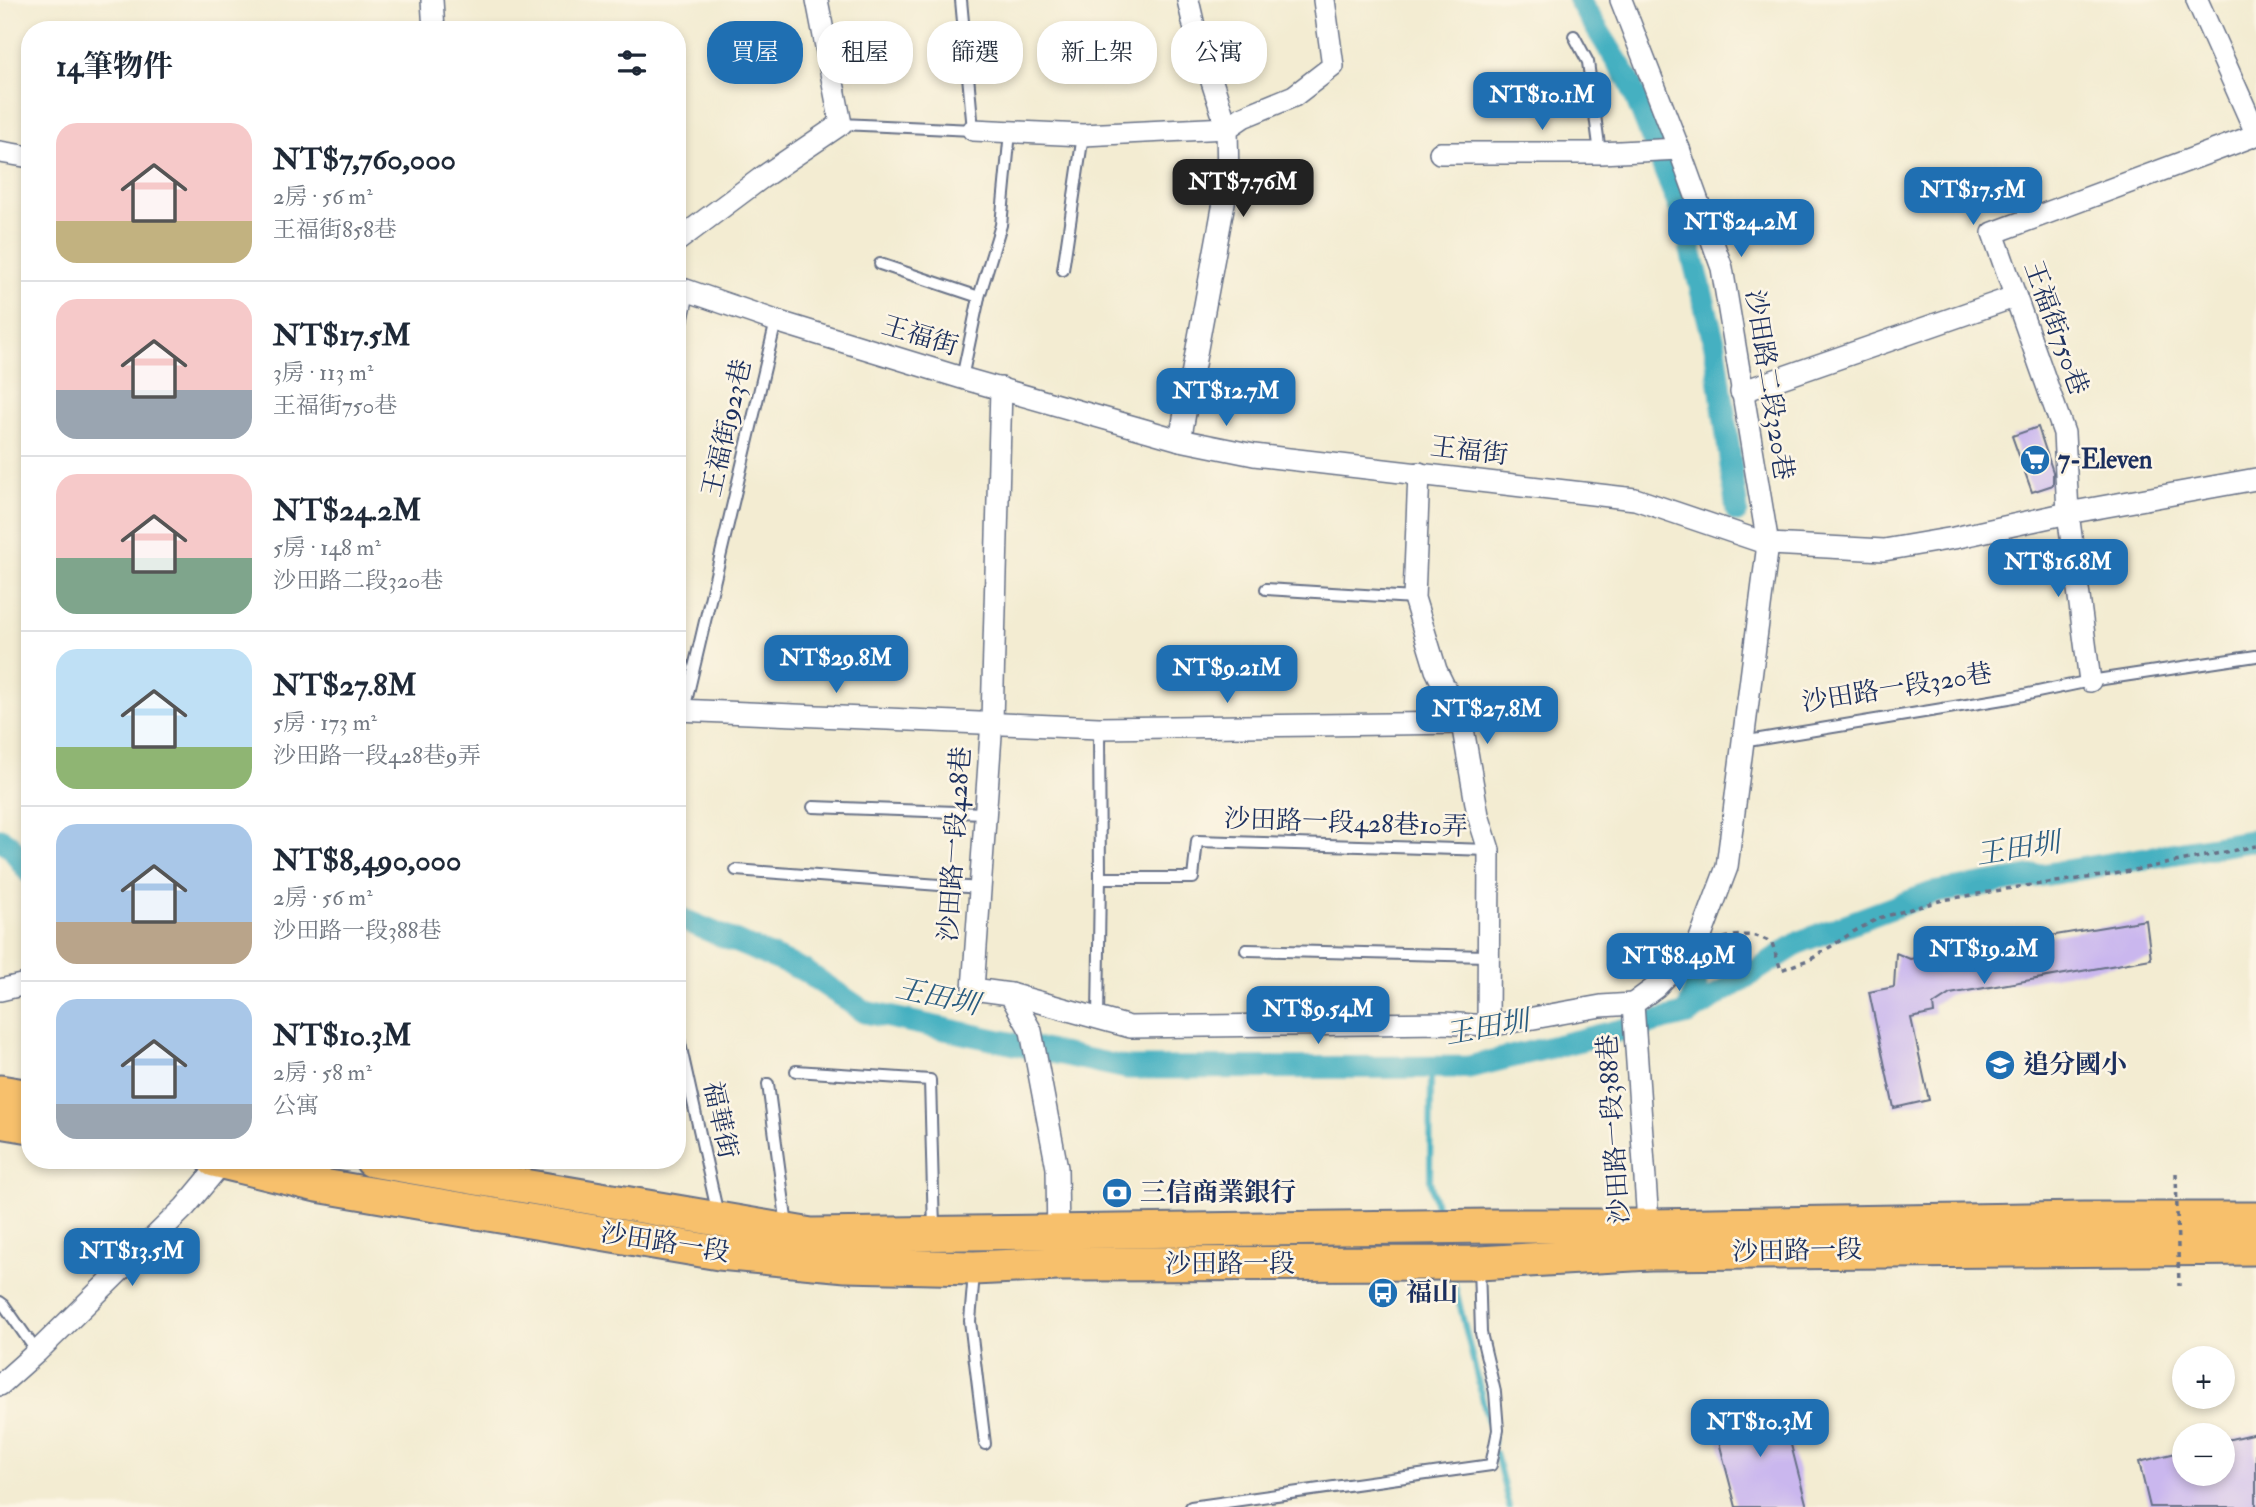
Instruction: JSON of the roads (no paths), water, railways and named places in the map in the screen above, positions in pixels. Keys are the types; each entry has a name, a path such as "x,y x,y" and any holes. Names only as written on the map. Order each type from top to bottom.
{"main road":[{"path":"0,1091 21,1095"},
{"path":"0,1121 21,1124"},
{"name":"沙田路一段","path":"286,1169 319,1173 719,1253 846,1265 974,1268 1058,1248 1490,1226 1649,1240 2085,1234 2256,1219"},
{"name":"沙田路一段","path":"424,1169 811,1235 934,1234 1058,1248 1479,1263 1649,1240"},
{"name":"沙田路一段","path":"2085,1234 2256,1248"}],"street":[{"path":"432,0 433,21"},
{"path":"686,234 760,178 841,124 817,0"},
{"path":"1180,440 1228,181 1227,128 1188,0"},
{"path":"973,130 1083,135 1227,128 1243,117 1294,96 1333,66 1324,0"},
{"name":"沙田路二段320巷","path":"1620,0 1679,149 1721,268 1768,544"},
{"name":"王福街750巷","path":"2090,681 2068,513 2064,433 1993,233 2256,134 2197,0"},
{"path":"1440,153 1600,153 1679,149"},
{"path":"0,152 21,156"},
{"name":"王福街","path":"686,291 962,378 1180,440 1254,455 1636,499 1768,544 1884,550 2256,479"},
{"path":"1741,392 2014,297"},
{"name":"沙田路一段428巷","path":"1001,388 992,722 973,989 1010,994"},
{"path":"1419,473 1414,598 1436,670 1462,723 1478,815 1489,850 1488,1026"},
{"path":"1742,742 1768,544"},
{"path":"686,710 1099,727 1462,723"},
{"name":"沙田路一段388巷","path":"1649,1240 1633,1004 1656,987 1698,944 1727,867 1742,742"},
{"path":"0,990 21,985"},
{"path":"1010,994 1130,1027 1444,1023 1488,1026 1601,1006 1633,1004"},
{"path":"1010,994 1031,1031 1057,1168 1058,1248"},
{"path":"0,1385 185,1207 215,1169"}],"lane":[{"path":"841,124 973,130 961,0"},
{"path":"1574,36 1588,62 1600,153"},
{"path":"962,378 979,297 1001,225 1010,132"},
{"path":"1063,270 1083,135"},
{"path":"880,264 979,297"},
{"name":"王福街923巷","path":"686,686 776,321"},
{"path":"1266,589 1414,598"},
{"name":"沙田路一段320巷","path":"1742,742 2009,698 2090,681 2256,656"},
{"path":"1098,1018 1099,727"},
{"path":"813,807 985,813"},
{"name":"沙田路一段428巷10弄","path":"1100,878 1193,878 1197,841 1489,850"},
{"path":"736,870 980,888"},
{"path":"1246,950 1487,956"},
{"name":"福華街","path":"686,1071 719,1220"},
{"path":"796,1071 930,1080 934,1234"},
{"path":"768,1084 788,1232"},
{"path":"1191,1507 1491,1465 1498,1430 1495,1392 1481,1333 1479,1263"},
{"path":"974,1268 970,1321 985,1444"},
{"path":"0,1302 37,1352"}],"waterway":[{"path":"1579,0 1630,82 1682,214 1715,346 1737,511"},
{"name":"王田圳","path":"0,839 14,850 21,861"},
{"name":"王田圳","path":"686,921 803,970 865,1012 1127,1068 1469,1067 1688,1014 1802,941 1932,893 2256,840"},
{"path":"1688,1014 1696,984"},
{"path":"1431,1067 1430,1181 1439,1218"},
{"path":"1452,1273 1493,1443"},
{"path":"1496,1453 1509,1507"}],"place":[{"name":"7-Eleven","path":"2035,460"},
{"name":"追分國小","path":"2000,1065"},
{"name":"三信商業銀行","path":"1117,1193"},
{"name":"福山","path":"1383,1293"}]}
